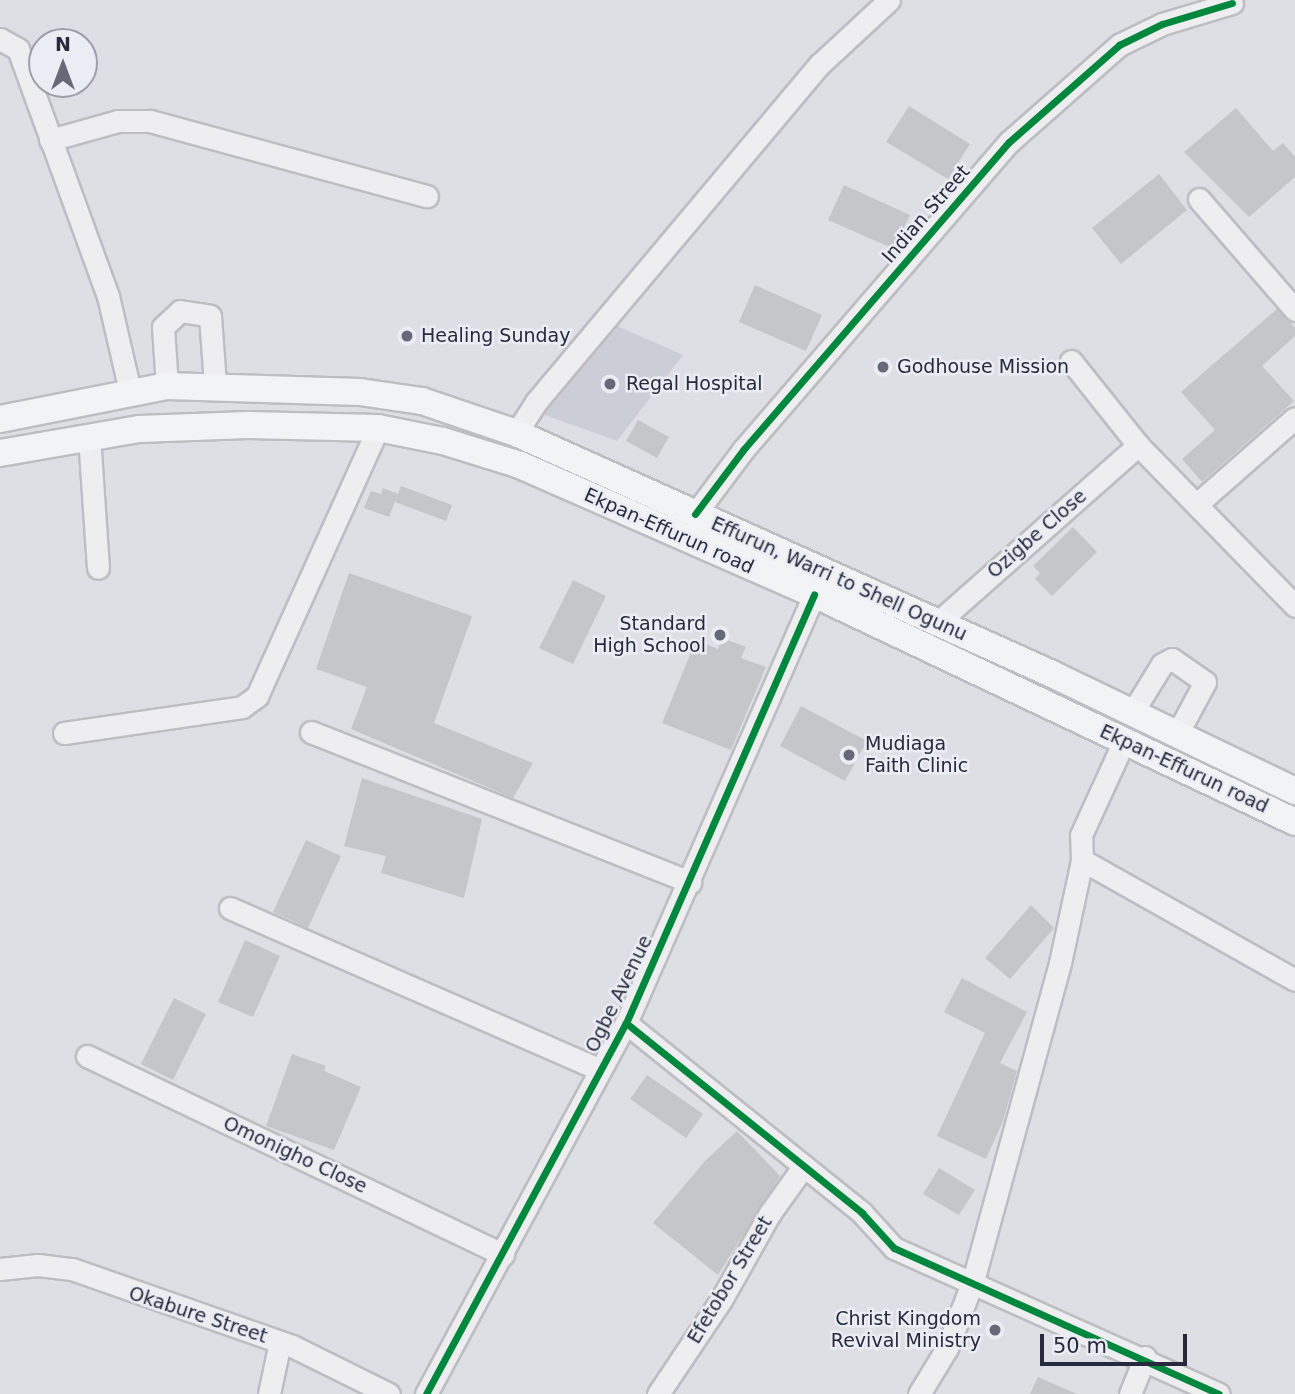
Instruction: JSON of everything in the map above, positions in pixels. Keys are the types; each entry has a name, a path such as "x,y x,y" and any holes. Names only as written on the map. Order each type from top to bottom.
{"main road":[{"name":"Effurun, Warri to Shell Ogunu","path":"0,419 130,391 167,386 215,384 360,392 422,401 516,433 1132,713 1295,791"},
{"name":"Ekpan-Effurun road","path":"0,453 89,436 248,425 378,428 443,441 520,465 814,594 1295,822"}],"street":[{"path":"516,433 536,402 820,64 889,0"},
{"name":"Indian Street","path":"695,514 743,450 1009,142 1119,46 1162,24 1232,3"},
{"path":"0,39 18,49 108,296 130,391"},
{"path":"50,140 118,121 150,121 427,195"},
{"path":"1199,200 1295,310"},
{"path":"167,386 163,327 180,311 210,316 215,384"},
{"path":"1071,360 1138,445 1295,606"},
{"path":"1197,505 1295,418"},
{"path":"64,733 243,707 257,696 378,428"},
{"path":"89,436 98,568"},
{"name":"Ozigbe Close","path":"936,624 1138,445"},
{"name":"Ogbe Avenue","path":"426,1394 626,1023 814,594"},
{"path":"1132,713 1162,664 1172,659 1205,682 1177,734"},
{"path":"311,732 690,882"},
{"path":"919,1394 947,1348 973,1281 1060,963 1082,860 1081,835 1124,741"},
{"path":"1082,860 1295,980"},
{"path":"230,908 599,1069"},
{"path":"626,1023 862,1213 894,1248 1145,1357 1219,1394"},
{"name":"Omonigho Close","path":"87,1056 503,1254"},
{"name":"Efetobor Street","path":"658,1394 720,1300 770,1213 803,1167"},
{"name":"Okabure Street","path":"0,1269 38,1265 72,1269 280,1342 389,1394"},
{"path":"270,1394 280,1342"},
{"path":"1130,1394 1145,1357"}],"shaded area":[{"name":"Regal Hospital","path":"608,322 683,355 617,441 536,412"}],"building":[{"path":"909,106 970,144 948,179 886,142"},
{"path":"1236,108 1273,151 1283,143 1295,157 1295,177 1249,217 1184,152"},
{"path":"1159,174 1187,210 1121,264 1092,228"},
{"path":"844,185 910,215 894,249 828,220"},
{"path":"755,285 822,315 806,351 739,322"},
{"path":"1277,309 1295,328 1295,336 1262,366 1294,401 1202,482 1182,459 1215,430 1181,392"},
{"path":"638,420 669,437 657,458 626,441"},
{"path":"401,486 452,505 446,521 395,502"},
{"path":"383,488 398,494 389,517 364,508 371,491 381,494"},
{"path":"1073,527 1097,552 1052,596 1035,579 1040,573 1033,566"},
{"path":"349,573 472,616 434,723 533,763 513,798 351,729 367,687 316,669"},
{"path":"573,580 606,596 573,664 539,648"},
{"path":"722,638 746,647 741,658 766,667 731,750 662,723 696,640 718,649"},
{"path":"801,706 867,741 845,781 780,746"},
{"path":"362,778 482,819 464,898 381,873 386,856 344,846"},
{"path":"306,840 341,856 308,928 273,912"},
{"path":"1031,905 1054,928 1010,979 985,958"},
{"path":"245,940 280,956 253,1017 218,1002"},
{"path":"962,978 1027,1012 1000,1063 1017,1071 1003,1121 986,1159 937,1136 985,1033 944,1012"},
{"path":"174,998 206,1014 173,1080 141,1064"},
{"path":"292,1054 326,1066 324,1071 361,1087 334,1150 266,1126"},
{"path":"647,1075 703,1114 686,1138 630,1099"},
{"path":"737,1131 780,1176 718,1275 653,1223 705,1161"},
{"path":"939,1168 975,1190 959,1215 923,1194"},
{"path":"1038,1377 1077,1394 1030,1394"}],"cycle path":[{"path":"695,514 743,450 1009,142 1119,45 1162,24 1232,3"},
{"path":"426,1394 626,1023 814,594"},
{"path":"626,1023 862,1213 894,1248 1219,1394"}],"place":[{"name":"Healing Sunday","path":"407,336"},
{"name":"Godhouse Mission","path":"883,367"},
{"name":"Regal Hospital","path":"610,384"},
{"name":"Standard High School","path":"720,635"},
{"name":"Mudiaga Faith Clinic","path":"849,755"},
{"name":"Christ Kingdom Revival Ministry","path":"995,1330"}]}
